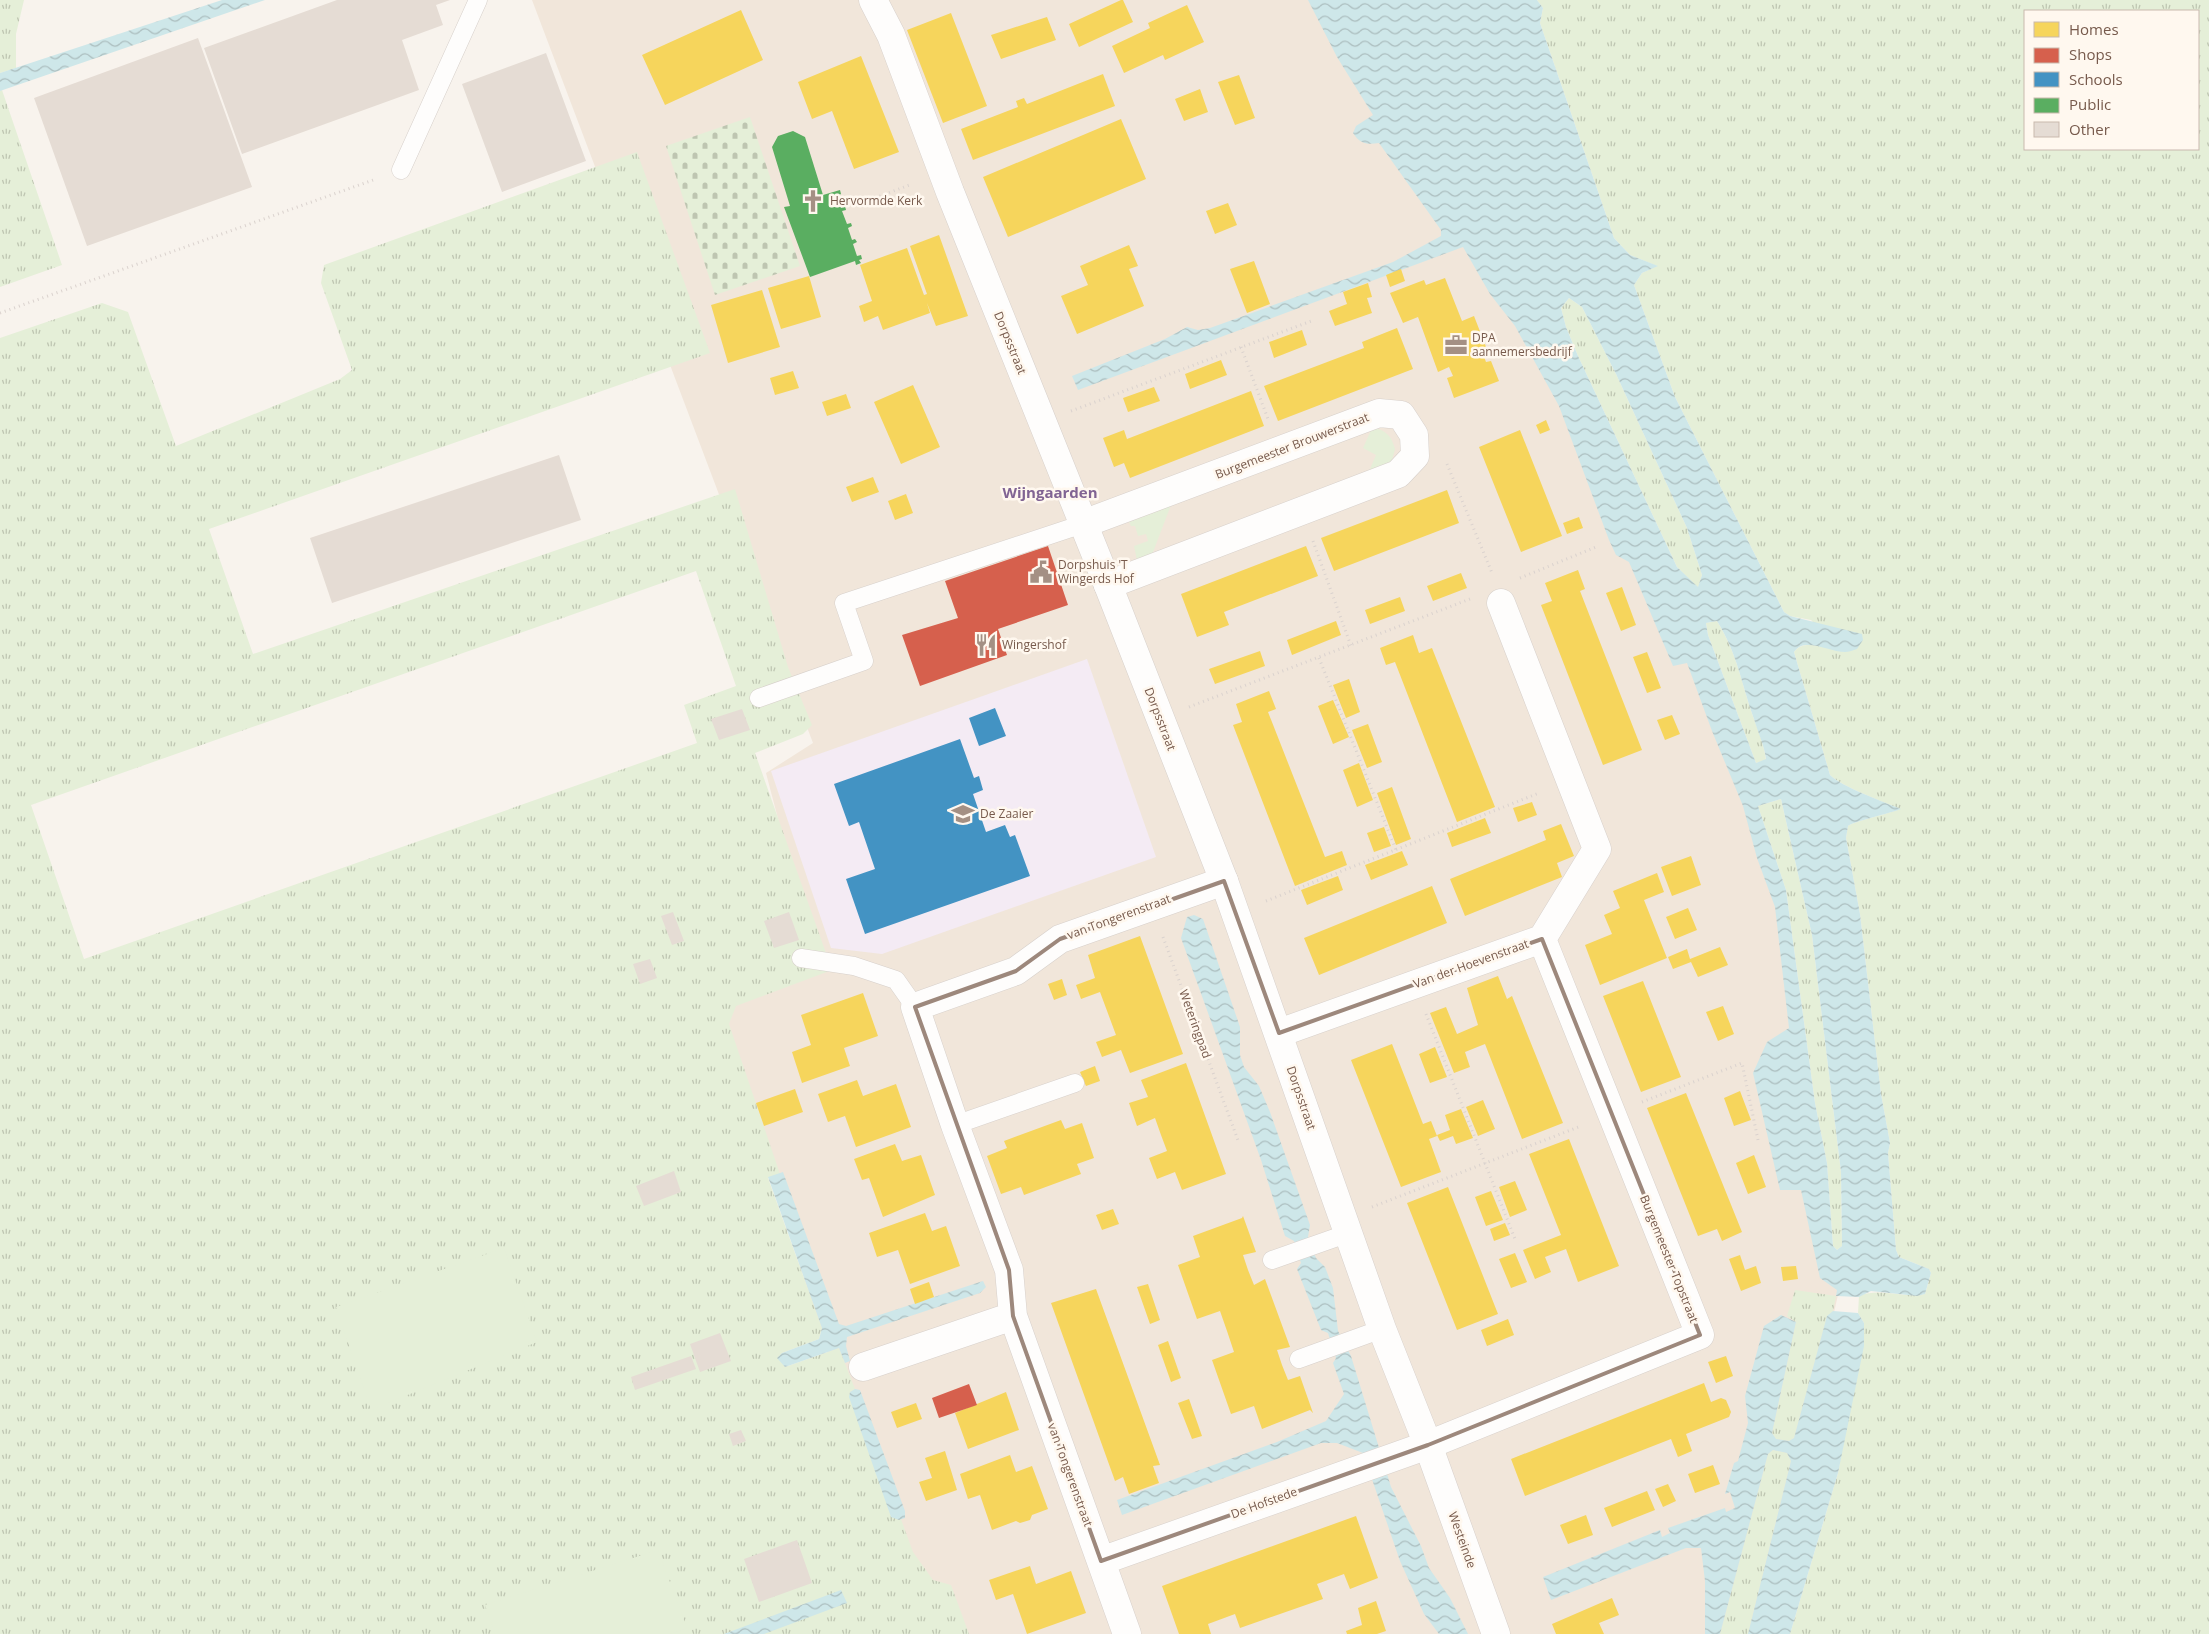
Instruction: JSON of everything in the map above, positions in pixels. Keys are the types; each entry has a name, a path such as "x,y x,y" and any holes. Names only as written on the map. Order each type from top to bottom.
{"street":[{"name":"Dorpsstraat","path":"873,0 891,35 943,172 1224,881 1382,1329 1428,1445"},
{"name":"Burgemeester Brouwerstraat","path":"1083,524 1379,413 1401,416 1414,435"},
{"path":"1108,585 1398,474 1415,456 1414,435"},
{"name":"Van der Hoevenstraat","path":"1279,1033 1542,939 1597,849 1499,595"},
{"name":"van Tongerenstraat","path":"1126,1634 1013,1316 1008,1270 914,1007 1016,971 1060,939 1224,881"},
{"name":"Burgemeester Topstraat","path":"1428,1445 1700,1335 1542,939"},
{"path":"863,1367 1013,1316"},
{"name":"De Hofstede","path":"1101,1561 1428,1445"},
{"name":"Westeinde","path":"1428,1445 1496,1634"}],"lane":[{"path":"401,170 478,0"},
{"path":"759,698 864,661 844,603 1083,524"},
{"path":"801,958 854,966 896,980 914,1007"},
{"path":"955,1125 1075,1083"},
{"path":"1272,1260 1314,1246 1346,1225"},
{"path":"1299,1359 1382,1329"}],"path":[{"path":"0,313 401,170"},
{"path":"875,198 943,172"},
{"path":"1042,422 1314,320"},
{"path":"1241,347 1280,450"},
{"path":"1414,435 1446,464 1499,595"},
{"path":"1302,511 1351,646"},
{"path":"1160,718 1351,646 1499,595 1596,547"},
{"path":"1319,658 1396,850"},
{"path":"1236,913 1570,781"},
{"name":"Weteringpad","path":"1152,906 1239,1143"},
{"path":"1414,984 1515,1239"},
{"path":"1346,1225 1486,1163 1742,1063 1758,1140"}],"highlighted area":[{"path":"1224,881 1279,1033 1542,939 1700,1335 1428,1445 1101,1561 1013,1316 1009,1270 915,1007 1016,971 1060,939"}],"shaded area":[{"name":"Wijngaarden","path":"532,0 1342,0 1399,88 1690,663 1777,890 1839,1290 1763,1634 917,1634 717,1004 818,971 766,773 813,743"},
{"name":"De Zaaier","path":"1087,659 1156,857 882,954 831,948 771,771"}],"green space":[{"path":"0,0 24,0 16,34 16,68 0,73"},
{"path":"1537,0 2209,0 2209,1634 1790,1634 1838,1473 1864,1323 1858,1313 1859,1296 1876,1293 1925,1294 1931,1273 1929,1269 1899,1257 1896,1250 1888,1153 1890,1143 1881,1094 1860,914 1846,838 1848,826 1851,824 1900,809 1852,789 1830,775 1794,652 1798,648 1810,645 1845,652 1811,620 1790,616 1784,612 1675,397 1634,285 1642,273 1657,266 1630,255 1614,238 1540,23 1543,8"},
{"path":"2,90 62,265 0,287 0,91"},
{"path":"750,117 800,266 715,295 666,146"},
{"path":"637,152 710,353 209,529 253,654 735,489 788,667 812,725 803,734 755,753 832,970 736,1006 729,1024 780,1174 768,1178 822,1328 819,1339 782,1353 785,1367 839,1348 855,1389 850,1392 913,1552 933,1580 951,1585 969,1634 0,1634 0,338 102,303 128,312 176,446 340,379 352,370 321,283 324,265","holes":["696,571 736,686 684,705 697,743 84,959 31,805"]},
{"path":"1569,298 1582,307 1616,374 1687,528 1702,575 1698,588 1677,567 1578,356 1566,327 1561,308"},
{"path":"1372,428 1388,434 1395,449 1391,464 1367,476 1376,455 1363,448"},
{"path":"1171,505 1150,560 1138,565 1134,546 1148,541 1146,534 1138,536 1135,526 1131,526 1129,522"},
{"path":"1717,621 1735,657 1763,744 1766,760 1756,763 1708,635 1706,623"},
{"path":"1781,799 1812,935 1841,1172 1842,1246 1837,1250 1833,1246 1827,1163 1815,1103 1786,890 1758,806"},
{"path":"504,1248 537,1342 371,1410 336,1307"},
{"path":"1795,1290 1836,1296 1833,1311 1827,1317 1794,1438 1789,1441 1776,1439 1772,1433 1796,1322 1787,1316"},
{"path":"1773,1450 1787,1453 1791,1461 1748,1634 1720,1634 1768,1454"},
{"path":"658,1550 687,1628 670,1634 495,1634 485,1605"}],"water":[{"path":"222,0 265,0 0,91 0,73"},
{"path":"1308,0 1537,0 1543,8 1540,23 1614,238 1630,255 1658,266 1642,273 1634,285 1675,397 1784,612 1790,616 1862,634 1863,640 1857,649 1850,651 1845,652 1804,645 1798,647 1794,652 1830,775 1852,789 1901,809 1851,824 1848,826 1846,838 1860,914 1881,1094 1890,1143 1888,1153 1896,1250 1899,1257 1929,1269 1931,1273 1925,1294 1917,1296 1871,1291 1859,1297 1836,1296 1837,1290 1820,1278 1801,1190 1780,1190 1753,1073 1767,1042 1789,1028 1775,907 1757,858 1743,806 1712,731 1687,663 1673,666 1629,562 1616,555 1609,540 1559,406 1515,326 1490,294 1463,247 1078,390 1072,376 1165,339 1187,327 1198,330 1210,328 1393,262 1441,236 1441,230 1379,143 1364,143 1353,133 1356,126 1373,115 1337,57","holes":["1569,298 1582,307 1616,374 1687,528 1702,575 1698,587 1677,567 1578,356 1566,327 1561,308","1717,621 1735,657 1766,759 1756,763 1708,635 1706,623","1781,799 1812,935 1841,1172 1842,1246 1837,1250 1833,1246 1827,1163 1815,1103 1786,890 1758,806"]},
{"path":"1194,915 1203,919 1240,1027 1240,1055 1244,1067 1259,1086 1270,1112 1310,1225 1308,1237 1316,1258 1325,1267 1333,1288 1338,1331 1351,1356 1391,1487 1421,1546 1429,1568 1450,1598 1468,1634 1439,1634 1424,1614 1400,1561 1363,1453 1337,1443 1321,1443 1122,1515 1117,1500 1277,1442 1326,1421 1344,1394 1333,1363 1336,1358 1328,1333 1321,1330 1297,1269 1301,1263 1294,1241 1285,1236 1261,1160 1181,938 1187,917"},
{"path":"783,1172 839,1324 846,1326 983,1281 986,1287 980,1293 847,1337 846,1346 850,1361 845,1363 839,1348 785,1367 777,1358 782,1353 819,1339 822,1328 768,1177"},
{"path":"1833,1311 1858,1313 1864,1323 1864,1346 1838,1473 1790,1634 1748,1634 1791,1461 1787,1453 1773,1450 1768,1454 1720,1634 1705,1634 1705,1581 1701,1548 1686,1548 1551,1600 1543,1577 1660,1530 1662,1537 1670,1533 1668,1528 1725,1508 1726,1512 1735,1508 1730,1492 1725,1494 1734,1463 1738,1461 1748,1423 1745,1396 1764,1326 1781,1315 1796,1322 1772,1433 1776,1439 1789,1441 1794,1438 1827,1316"},
{"path":"855,1389 860,1390 905,1511 905,1518 899,1520 891,1517 849,1397 850,1392"},
{"path":"841,1590 847,1603 764,1634 724,1634"}],"building: Homes":[{"path":"1123,0 1133,22 1079,47 1069,24"},
{"path":"1187,5 1204,42 1165,60 1163,55 1124,73 1112,46 1150,28 1148,23"},
{"path":"741,10 763,60 665,105 642,55"},
{"path":"951,13 987,106 943,123 907,30"},
{"path":"1047,17 1056,40 1001,59 991,35"},
{"path":"861,56 899,152 854,169 832,111 812,119 798,82"},
{"path":"1103,74 1115,106 973,160 961,129 1018,107 1016,101 1024,98 1027,104"},
{"path":"1239,75 1255,118 1235,125 1218,82"},
{"path":"1200,89 1208,112 1184,121 1175,99"},
{"path":"1121,119 1146,179 1008,237 983,177"},
{"path":"1228,203 1237,225 1215,234 1206,211"},
{"path":"939,235 968,316 936,326 927,303 930,313 883,330 878,316 864,322 859,306 872,301 860,265 907,248 924,295 927,294 910,246"},
{"path":"1129,245 1138,266 1129,269 1144,306 1077,334 1061,296 1088,285 1080,266"},
{"path":"1254,261 1270,304 1247,313 1230,269"},
{"path":"1401,269 1405,281 1390,287 1386,275"},
{"path":"809,276 821,317 781,329 768,288"},
{"path":"1445,278 1462,321 1474,316 1488,352 1483,354 1486,362 1491,361 1499,381 1454,398 1447,378 1453,376 1449,367 1438,372 1418,317 1403,323 1390,293 1424,280 1426,285"},
{"path":"1368,283 1372,297 1367,298 1372,313 1335,326 1329,311 1347,304 1343,292"},
{"path":"762,290 780,347 728,363 711,305"},
{"path":"1397,328 1413,369 1278,421 1264,386 1364,348 1362,342"},
{"path":"1302,330 1307,345 1274,358 1269,342"},
{"path":"1221,360 1227,375 1190,389 1185,374"},
{"path":"793,371 799,388 775,395 770,378"},
{"path":"913,385 940,447 901,464 874,402"},
{"path":"1154,387 1160,401 1128,412 1123,398"},
{"path":"1251,391 1264,426 1130,478 1124,463 1114,467 1103,438 1124,430 1127,439"},
{"path":"846,394 851,408 827,416 822,402"},
{"path":"1546,420 1550,430 1540,434 1536,425"},
{"path":"1520,430 1562,536 1521,552 1479,447"},
{"path":"873,477 879,492 852,502 846,487"},
{"path":"1447,490 1459,523 1334,571 1321,538"},
{"path":"906,494 913,513 895,520 888,501"},
{"path":"1579,517 1583,528 1567,534 1563,523"},
{"path":"1306,546 1318,576 1224,612 1229,625 1197,637 1181,594"},
{"path":"1578,570 1585,589 1580,591 1642,750 1603,765 1541,605 1552,601 1545,583"},
{"path":"1461,573 1467,588 1433,601 1427,586"},
{"path":"1622,587 1636,625 1621,631 1606,593"},
{"path":"1400,597 1405,611 1370,624 1365,610"},
{"path":"1336,621 1341,635 1292,655 1287,640"},
{"path":"1413,635 1419,653 1432,648 1495,807 1457,822 1395,662 1386,665 1380,648"},
{"path":"1260,651 1265,666 1215,684 1209,669"},
{"path":"1647,652 1661,688 1647,693 1633,657"},
{"path":"1349,679 1360,712 1346,718 1333,685"},
{"path":"1269,691 1276,709 1268,712 1325,857 1342,851 1347,865 1295,886 1233,725 1242,722 1236,704"},
{"path":"1333,700 1349,737 1333,744 1318,706"},
{"path":"1672,715 1680,734 1665,740 1657,720"},
{"path":"1368,724 1382,762 1367,768 1352,730"},
{"path":"1359,763 1373,800 1357,807 1343,770"},
{"path":"1392,787 1411,839 1396,845 1377,793"},
{"path":"1532,802 1537,815 1518,822 1513,808"},
{"path":"1485,818 1491,833 1452,847 1447,833"},
{"path":"1561,824 1574,856 1557,863 1562,877 1465,916 1450,879 1546,840 1543,831"},
{"path":"1384,827 1391,846 1374,852 1367,833"},
{"path":"1402,851 1408,865 1371,880 1365,865"},
{"path":"1691,856 1701,885 1672,896 1661,867"},
{"path":"1657,873 1664,892 1644,900 1667,958 1600,985 1585,945 1612,934 1604,915 1620,908 1613,891"},
{"path":"1338,876 1343,890 1307,905 1301,890"},
{"path":"1432,886 1447,923 1319,975 1304,938"},
{"path":"1688,908 1697,930 1675,939 1666,917"},
{"path":"1140,936 1183,1054 1130,1073 1121,1050 1102,1057 1096,1042 1116,1035 1100,992 1081,999 1076,985 1095,978 1088,955"},
{"path":"1720,947 1728,965 1698,977 1691,962 1673,969 1668,957 1687,949 1690,959"},
{"path":"1498,976 1507,999 1512,996 1563,1123 1522,1139 1485,1044 1465,1052 1470,1067 1454,1073 1430,1013 1446,1007 1457,1034 1478,1025 1467,988"},
{"path":"1062,979 1067,995 1054,1000 1048,984"},
{"path":"1643,981 1681,1077 1641,1092 1603,996"},
{"path":"863,993 878,1036 844,1048 850,1066 802,1083 792,1052 811,1045 801,1015"},
{"path":"1723,1006 1734,1034 1718,1041 1706,1012"},
{"path":"1392,1044 1423,1124 1431,1121 1437,1136 1429,1139 1441,1172 1401,1187 1351,1060"},
{"path":"1435,1047 1447,1077 1430,1083 1419,1054"},
{"path":"1186,1063 1226,1174 1182,1190 1175,1172 1157,1179 1149,1158 1167,1151 1155,1118 1137,1126 1129,1103 1148,1097 1141,1080"},
{"path":"1095,1066 1100,1081 1086,1086 1080,1072"},
{"path":"857,1080 863,1096 896,1084 911,1127 856,1147 845,1116 828,1122 818,1094"},
{"path":"795,1089 803,1112 764,1126 756,1103"},
{"path":"1740,1091 1751,1120 1734,1126 1724,1098"},
{"path":"1686,1093 1742,1232 1722,1241 1717,1229 1698,1236 1647,1108"},
{"path":"1483,1100 1495,1129 1478,1136 1466,1107"},
{"path":"1461,1109 1473,1138 1456,1144 1453,1136 1440,1141 1437,1135 1450,1130 1445,1115"},
{"path":"1061,1120 1065,1129 1082,1123 1094,1158 1077,1164 1081,1174 1024,1195 1021,1187 1001,1194 987,1156 1007,1148 1004,1141"},
{"path":"1569,1139 1619,1266 1578,1282 1566,1249 1545,1257 1551,1272 1535,1279 1523,1250 1561,1235 1529,1154"},
{"path":"895,1144 902,1161 921,1155 935,1195 883,1217 869,1178 862,1180 854,1159"},
{"path":"1754,1155 1766,1187 1748,1194 1736,1163"},
{"path":"1515,1181 1527,1210 1510,1217 1499,1187"},
{"path":"1448,1187 1498,1314 1457,1330 1407,1203"},
{"path":"1491,1191 1503,1220 1486,1226 1475,1197"},
{"path":"1113,1209 1119,1224 1102,1230 1096,1215"},
{"path":"925,1213 932,1231 946,1226 960,1266 910,1284 898,1250 877,1257 869,1233"},
{"path":"1243,1216 1256,1252 1243,1255 1248,1270 1254,1285 1265,1279 1290,1347 1277,1350 1282,1365 1288,1380 1300,1376 1313,1413 1310,1410 1262,1429 1254,1406 1231,1414 1212,1360 1234,1352 1220,1311 1197,1319 1178,1265 1200,1257 1193,1236"},
{"path":"1505,1223 1510,1235 1494,1241 1490,1229"},
{"path":"1515,1253 1527,1282 1511,1288 1499,1259"},
{"path":"1740,1255 1745,1270 1756,1266 1761,1283 1741,1291 1729,1259"},
{"path":"1796,1266 1798,1279 1783,1281 1781,1267"},
{"path":"929,1282 934,1297 915,1304 910,1289"},
{"path":"1148,1284 1160,1320 1150,1324 1137,1287"},
{"path":"1096,1289 1160,1465 1153,1466 1159,1483 1129,1494 1123,1477 1115,1481 1051,1303"},
{"path":"1508,1319 1514,1335 1487,1346 1481,1330"},
{"path":"1168,1341 1181,1378 1171,1382 1158,1345"},
{"path":"1726,1356 1733,1376 1716,1383 1708,1362"},
{"path":"1704,1383 1711,1402 1721,1398 1726,1400 1731,1412 1729,1417 1686,1434 1692,1451 1678,1457 1671,1439 1525,1496 1511,1459"},
{"path":"1006,1392 1019,1430 968,1449 955,1413"},
{"path":"1189,1399 1202,1436 1192,1439 1178,1403"},
{"path":"916,1403 922,1419 897,1428 891,1412"},
{"path":"945,1451 957,1490 926,1501 919,1482 932,1478 925,1458"},
{"path":"1010,1455 1016,1472 1032,1466 1048,1509 1032,1515 1030,1520 1020,1523 1016,1521 992,1530 980,1495 968,1499 960,1474"},
{"path":"1713,1465 1720,1484 1695,1493 1688,1474"},
{"path":"1668,1484 1676,1501 1663,1507 1655,1489"},
{"path":"1647,1491 1655,1510 1612,1527 1604,1508"},
{"path":"1586,1515 1593,1535 1568,1544 1560,1525"},
{"path":"1356,1516 1378,1578 1350,1589 1344,1574 1317,1584 1323,1599 1240,1628 1235,1614 1208,1624 1211,1634 1179,1634 1162,1586"},
{"path":"1030,1566 1036,1584 1071,1571 1086,1613 1027,1634 1013,1594 996,1600 989,1580"},
{"path":"1612,1598 1619,1615 1599,1623 1604,1634 1556,1634 1552,1624"},
{"path":"1376,1601 1386,1631 1377,1634 1347,1634 1346,1631 1362,1625 1358,1608"}],"building: Shops":[{"path":"1048,546 1068,605 998,629 1007,655 920,686 902,635 958,618 945,581"},
{"path":"969,1384 977,1405 939,1418 932,1398"}],"building: Schools":[{"path":"995,708 1006,736 979,746 969,718"},
{"path":"960,739 974,778 979,776 983,790 973,794 986,832 1005,825 1010,837 1015,835 1030,876 865,934 846,879 875,869 859,822 849,826 834,784"}],"building: Public":[{"name":"Hervormde Kerk","path":"793,131 805,137 823,195 840,190 841,194 837,196 841,208 845,206 846,210 842,211 847,224 851,223 852,226 848,228 852,240 855,239 857,242 853,244 857,256 861,255 862,259 859,260 861,263 856,265 855,261 810,277 784,207 790,206 772,147 778,136"}],"building: Other":[{"path":"337,0 450,0 436,5 443,25 402,40 419,90 242,154 204,48"},
{"path":"198,38 252,187 87,246 34,98"},
{"path":"546,53 586,161 502,192 462,84"},
{"path":"559,455 581,520 332,603 310,538"},
{"path":"742,709 750,730 719,740 711,719"},
{"path":"673,912 684,941 672,945 661,916"},
{"path":"789,912 799,940 774,948 764,921"},
{"path":"650,959 657,978 640,984 633,964"},
{"path":"674,1171 681,1192 644,1206 636,1186"},
{"path":"720,1333 731,1361 700,1372 690,1344"},
{"path":"691,1356 696,1369 635,1390 631,1377"},
{"path":"741,1430 746,1441 733,1446 729,1434"},
{"path":"797,1540 812,1583 759,1602 744,1559"}],"place":[{"name":"Hervormde Kerk","path":"813,201"},
{"name":"DPA aannemersbedrijf","path":"1456,345"},
{"name":"Dorpshuis 'T Wingerds Hof","path":"1041,572"},
{"name":"Wingershof","path":"986,645"},
{"name":"De Zaaier","path":"963,814"}],"district":[{"name":"Wijngaarden","path":"1050,493"}]}
